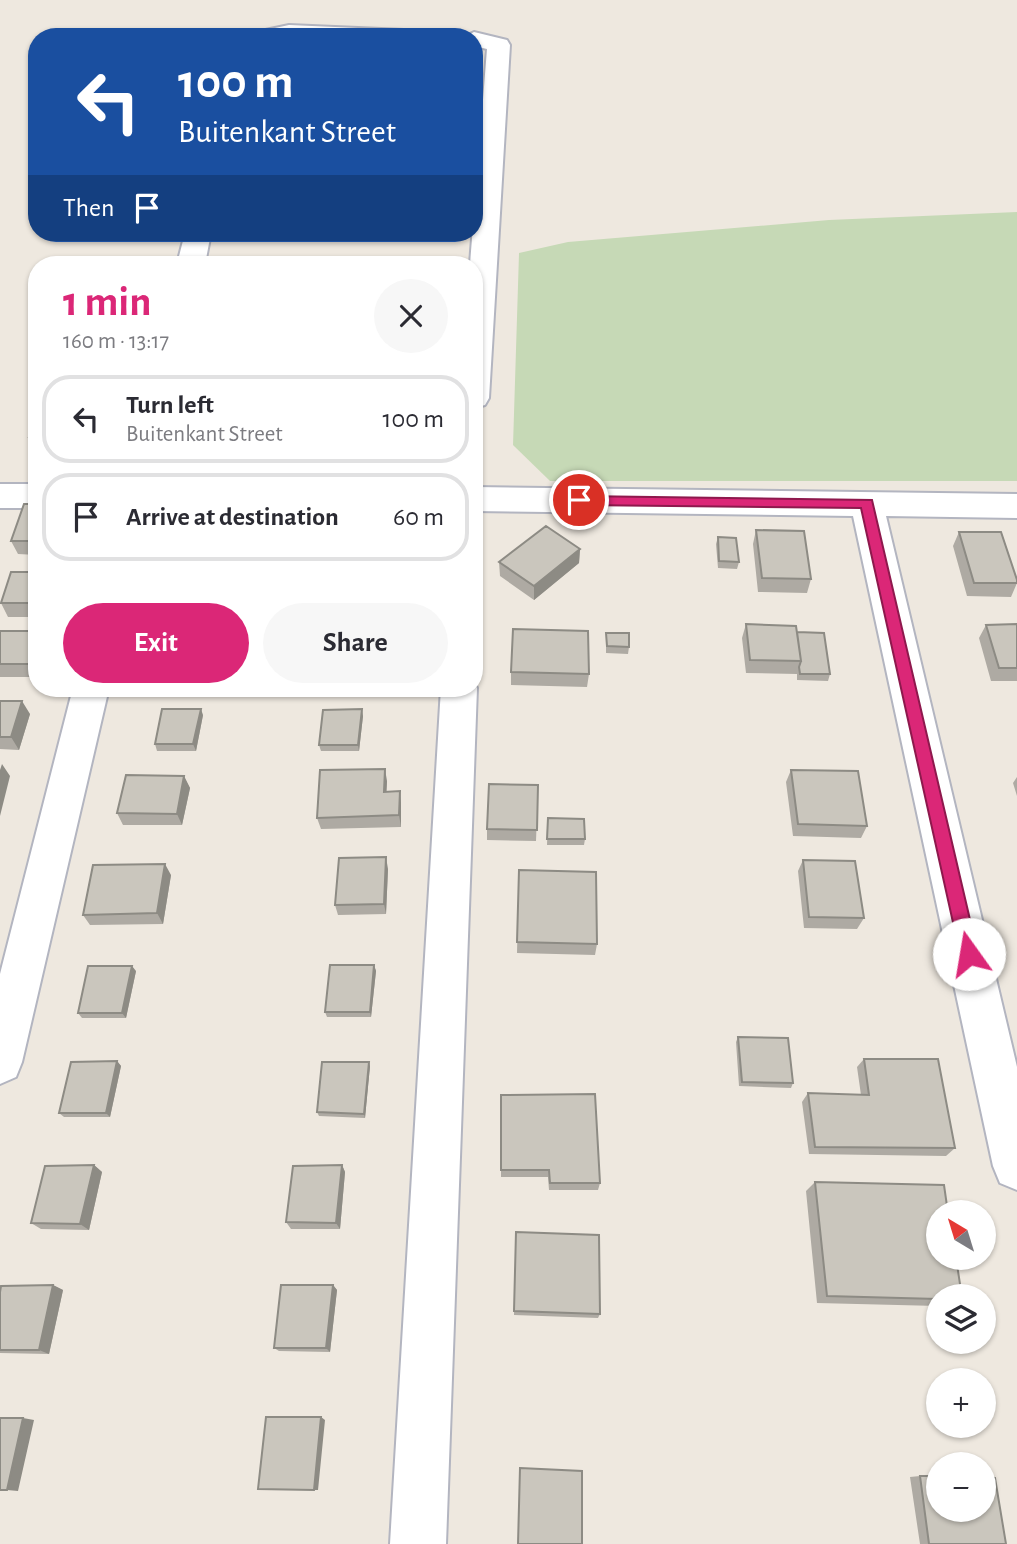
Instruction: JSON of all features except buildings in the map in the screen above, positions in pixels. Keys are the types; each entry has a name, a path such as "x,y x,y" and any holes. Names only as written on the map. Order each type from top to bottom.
{"street":[{"path":"483,41 499,45 483,271"},
{"path":"0,496 28,496"},
{"path":"483,499 1017,506"},
{"path":"867,503 1017,1166"},
{"path":"0,1062 89,697"},
{"path":"418,1544 458,697"}],"green space":[{"path":"1017,212 1017,481 550,481 513,445 519,253 568,242 829,220"}],"route":[{"path":"579,500 867,503 969,954"}]}
